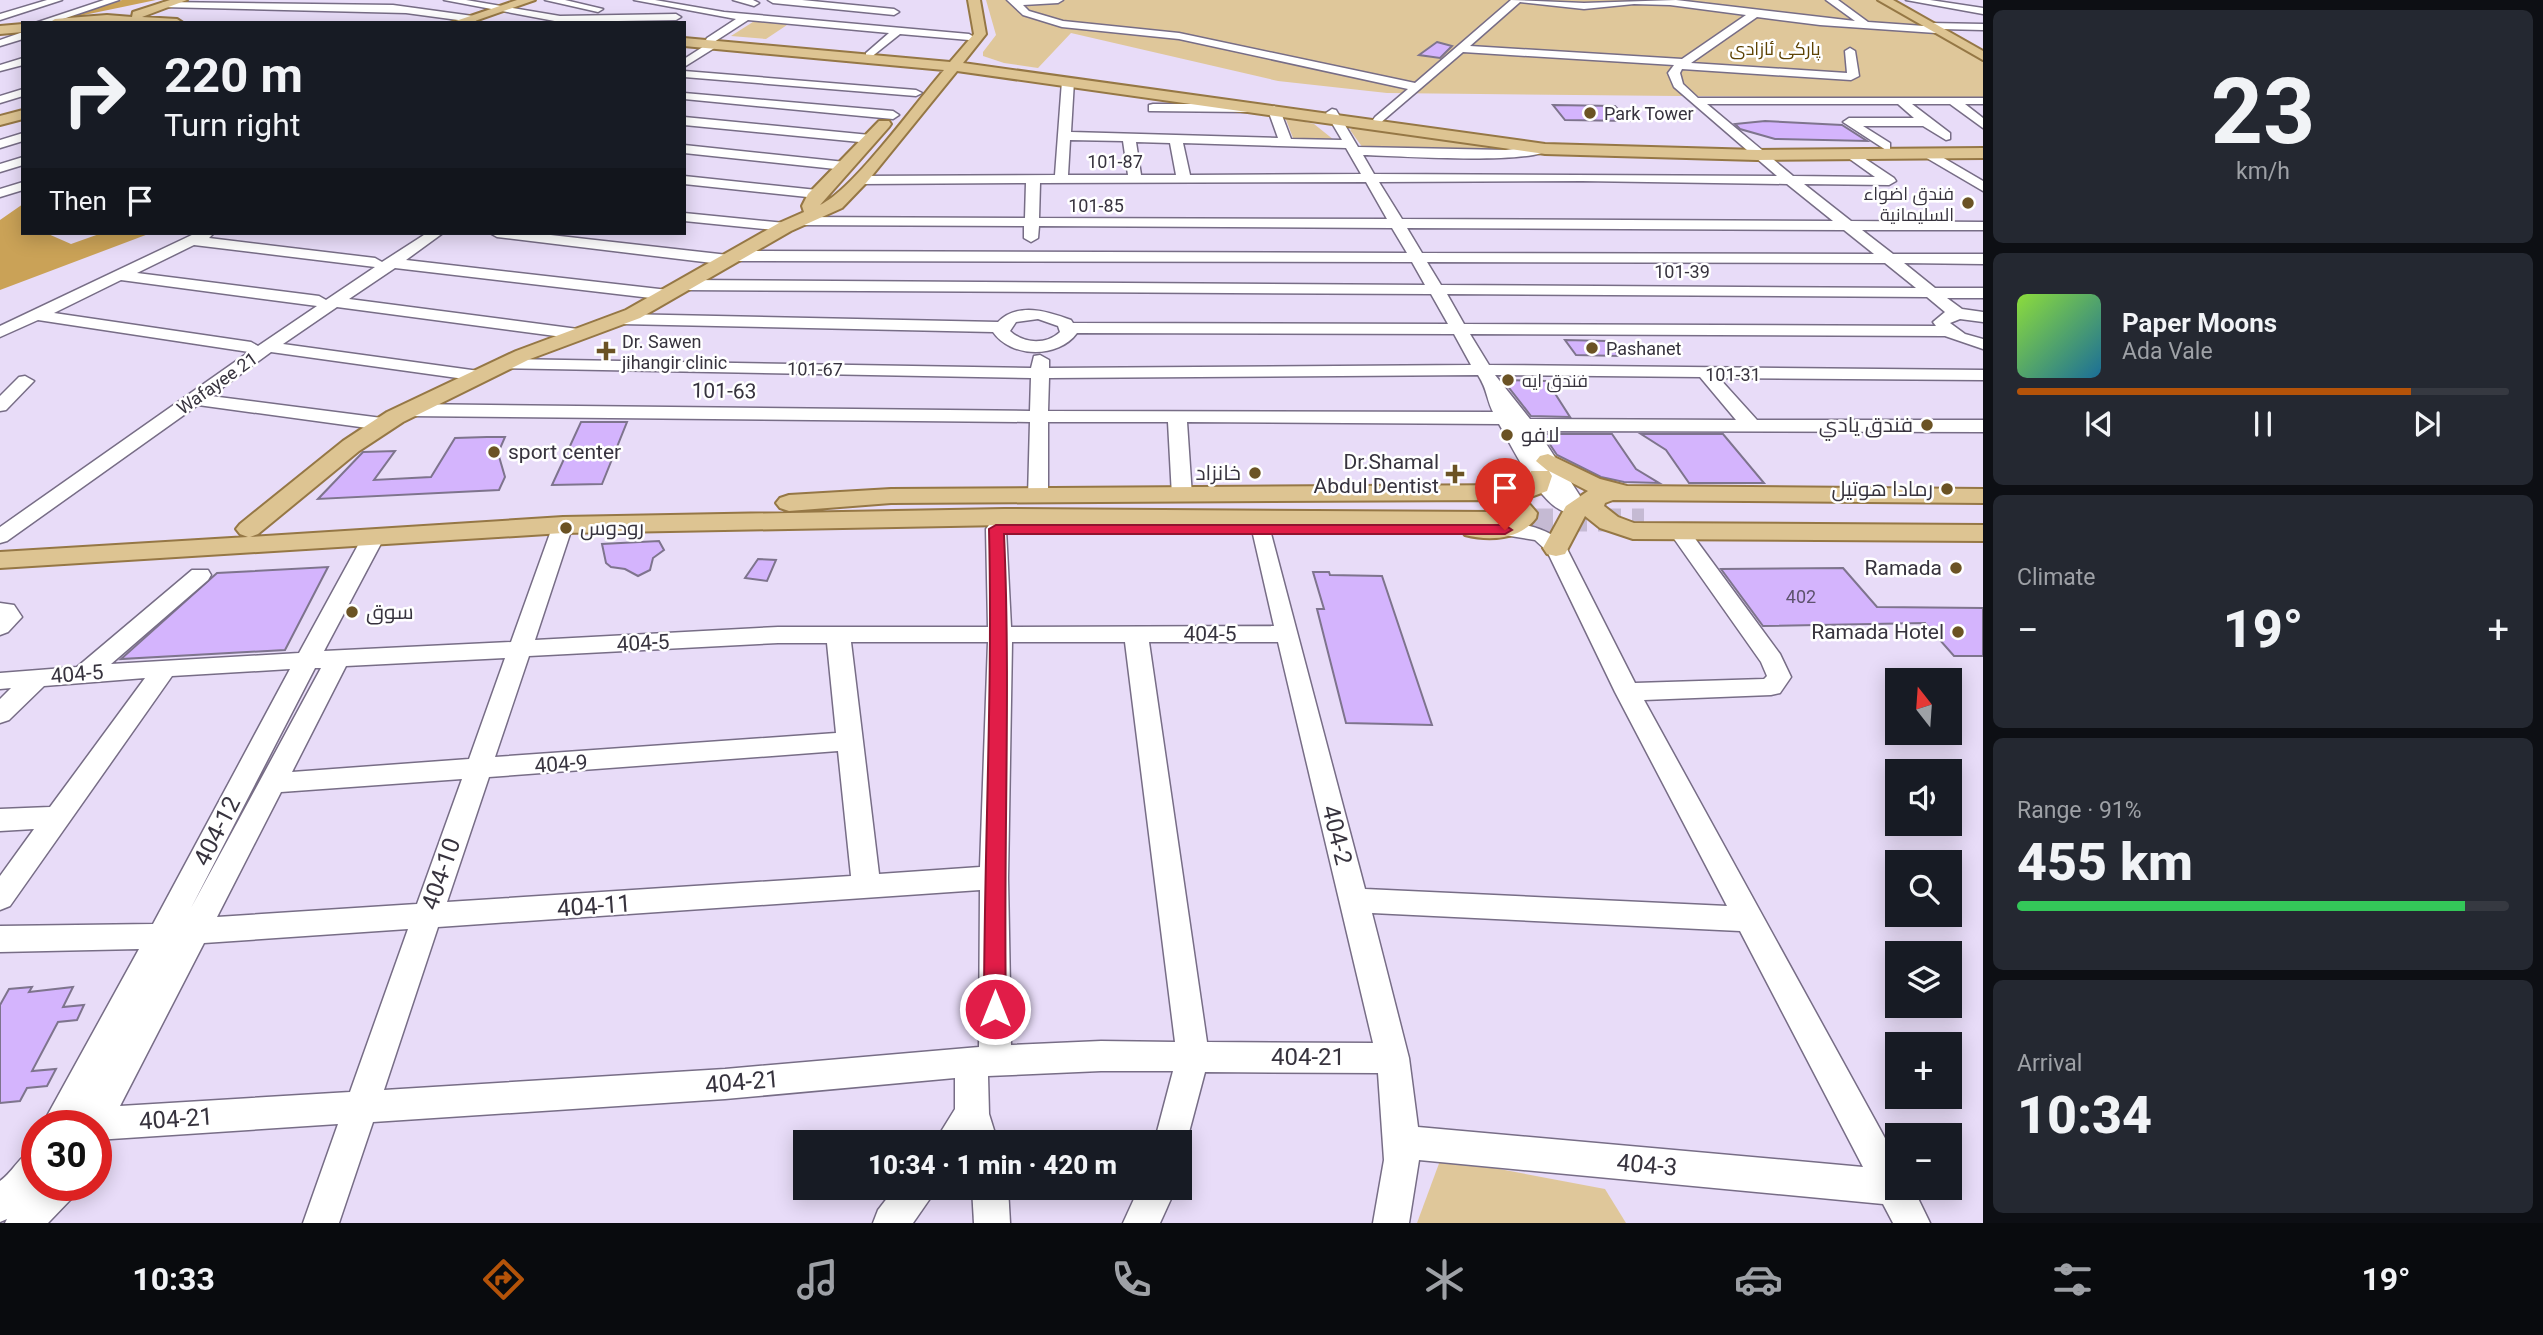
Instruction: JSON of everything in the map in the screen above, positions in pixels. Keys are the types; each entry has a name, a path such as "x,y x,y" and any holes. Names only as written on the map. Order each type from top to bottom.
{"main road":[{"path":"69,21 181,0"},
{"path":"505,10 529,0"},
{"path":"471,21 541,0"},
{"path":"960,0 969,43 976,57 982,60 1035,72 1545,149 1753,150 1983,146"},
{"path":"249,529 382,424 505,364 621,319 732,258 803,214 836,204 860,180 945,69 980,34 974,0"},
{"path":"1884,0 1936,27 1974,42"},
{"path":"1896,0 1983,56"},
{"path":"124,21 164,2"},
{"path":"505,10 507,16 517,21"},
{"path":"0,28 21,31"},
{"path":"686,40 905,61 942,57 969,43"},
{"path":"709,43 870,55 967,72 999,71"},
{"path":"945,69 999,71 1068,81 1154,117 1258,108 1379,120 1573,145 1852,154 1983,153"},
{"path":"803,214 893,115 945,69 1035,72"},
{"path":"0,119 21,112"},
{"path":"1558,491 1593,485 1632,515 1983,509"},
{"path":"784,512 856,527 1262,530 1498,516 1538,486 1586,500 1612,492 1632,515"},
{"path":"1558,491 1681,533 1983,533"},
{"path":"1556,548 1558,491"},
{"path":"0,560 784,512 891,496 1182,496 1498,516"},
{"path":"1597,496 1591,506 1594,510 1632,515 1983,520"},
{"path":"1632,515 1983,496"},
{"path":"0,544 528,514 784,512 1004,517 1498,516"}],"street":[{"path":"0,15 57,0"},
{"path":"46,21 114,0"},
{"path":"270,17 308,0"},
{"path":"352,0 471,21"},
{"path":"449,0 565,19 746,17 896,30 969,43"},
{"path":"550,0 635,18"},
{"path":"639,0 724,16 757,1"},
{"path":"738,0 757,1"},
{"path":"773,0 805,1 894,12"},
{"path":"893,0 896,30"},
{"path":"1013,1 1058,0 1048,21"},
{"path":"1379,120 1517,0"},
{"path":"1522,0 1584,6 1634,1 1678,2 1867,26 1983,27"},
{"path":"1831,0 1867,26"},
{"path":"1911,0 1983,11"},
{"path":"1013,1 1026,13 1048,21 1091,29 1178,36 1417,87"},
{"path":"164,2 405,10"},
{"path":"1658,9 1678,2"},
{"path":"565,19 598,9"},
{"path":"360,21 389,10"},
{"path":"1756,13 1733,31 1680,64 1674,72 1675,79 1695,101 1788,180 1958,314"},
{"path":"686,62 746,17"},
{"path":"870,55 896,30"},
{"path":"0,40 21,31"},
{"path":"686,56 709,43"},
{"path":"1461,49 1851,77 1850,51"},
{"path":"1,69 21,54"},
{"path":"1,69 21,62"},
{"path":"1,69 21,74"},
{"path":"686,74 916,93"},
{"path":"1061,180 1068,81"},
{"path":"0,100 21,93"},
{"path":"686,96 893,115"},
{"path":"1695,101 1983,102"},
{"path":"1817,101 1886,146"},
{"path":"1900,101 1946,136"},
{"path":"1953,101 1983,124"},
{"path":"0,107 21,112"},
{"path":"1274,110 1286,142"},
{"path":"1334,116 1483,370 1525,425 1558,491"},
{"path":"1064,136 1129,138 1154,117 1176,139 1184,180"},
{"path":"686,121 870,139"},
{"path":"1850,122 1926,122"},
{"path":"0,144 21,138"},
{"path":"1129,138 1135,180"},
{"path":"1176,139 1506,154 1545,149"},
{"path":"686,149 845,166"},
{"path":"1561,150 1582,177"},
{"name":"101-87","path":"860,180 1582,177 1889,181 1852,154"},
{"path":"1930,154 1983,187"},
{"path":"0,168 21,162"},
{"path":"1033,180 1031,256 1040,314"},
{"path":"686,181 803,214"},
{"path":"0,194 21,187"},
{"path":"686,216 803,214"},
{"name":"101-85","path":"803,214 1032,224 1844,224"},
{"path":"1844,224 1983,226"},
{"path":"0,332 203,235"},
{"name":"Wafayee 21","path":"327,302 375,263 417,235"},
{"name":"Wafayee 21","path":"0,522 259,347 433,235"},
{"path":"516,235 732,258 1983,258"},
{"path":"192,240 375,263"},
{"path":"394,262 676,290 1436,289"},
{"path":"120,275 578,334"},
{"name":"101-39","path":"1436,289 1928,292"},
{"path":"1928,292 1983,293"},
{"path":"621,319 1002,327 1019,316 1040,314 1059,319 1069,328 1949,331 1983,344"},
{"path":"37,315 479,376"},
{"path":"1949,331 1941,322 1949,315 1983,317"},
{"path":"1002,327 1004,337 1010,341 1040,346 1060,342 1066,338 1069,328"},
{"path":"1038,497 1040,346"},
{"name":"Wafayee 21","path":"0,537 196,399 259,347"},
{"name":"101-67","path":"505,364 1041,373 1483,370"},
{"name":"101-31","path":"1483,370 1983,375"},
{"path":"1706,374 1751,425"},
{"path":"0,406 25,381"},
{"path":"1498,393 1497,402 1505,418 1558,491"},
{"path":"196,399 382,424"},
{"name":"101-63","path":"408,410 1505,418"},
{"path":"1177,417 1182,496"},
{"path":"1525,425 1983,426"},
{"path":"1498,516 1548,539 1556,548 1628,692 1885,1176"},
{"name":"404-10","path":"321,1223 563,525"},
{"path":"976,1128 983,1061 994,878 1000,635 996,529"},
{"name":"404-2","path":"1262,530 1392,1058 1403,1142 1401,1188 1391,1223"},
{"path":"1628,692 1771,687 1779,677 1772,660 1681,533"},
{"name":"404-12","path":"66,1110 163,936 305,661 374,536"},
{"path":"84,674 200,575"},
{"path":"1136,634 1193,1056 1174,1130"},
{"name":"404-5","path":"0,681 166,668 778,635 1287,634"},
{"path":"838,635 866,887"},
{"path":"100,1110 337,660"},
{"path":"0,898 166,668"},
{"path":"0,714 38,677"},
{"name":"404-9","path":"271,783 476,771 850,741"},
{"path":"0,820 57,817"},
{"name":"404-11","path":"195,932 994,878"},
{"path":"1353,900 1751,919"},
{"path":"0,939 163,936"},
{"name":"404-21","path":"112,1124 725,1084 928,1063 1101,1056 1392,1058"},
{"name":"404-3","path":"1403,1142 1885,1186"},
{"path":"0,1204 21,1187"},
{"path":"891,1223 908,1200"},
{"path":"991,1200 992,1223"},
{"path":"1141,1223 1152,1200"},
{"path":"1899,1200 1912,1223"},
{"path":"23,1223 45,1201"}],"green space":[{"name":"پارکی ئازادی","path":"986,0 1878,0 1983,60 1983,99 1387,93 1278,81 1071,33 1038,68 1004,63 983,56 983,52 996,35"},
{"path":"756,20 790,23 766,39 731,36"},
{"path":"1285,117 1314,124 1334,140 1293,138"},
{"path":"1353,128 1509,150 1363,148 1350,130"},
{"path":"1441,1158 1605,1189 1626,1223 1417,1223"}],"shaded area":[{"path":"122,0 156,0 60,20"},
{"path":"21,205 21,235 51,235 71,244 96,235 146,235 0,290 0,220"}],"building":[{"path":"1437,42 1452,46 1440,58 1419,55"},
{"name":"Park Tower","path":"1553,105 1615,106 1629,121 1565,120"},
{"path":"1765,121 1842,125 1867,141 1775,139 1740,129 1735,124"},
{"name":"Pashanet","path":"1565,340 1607,341 1619,356 1576,355"},
{"path":"1503,380 1547,381 1570,417 1531,416"},
{"path":"581,422 627,422 602,484 552,485"},
{"path":"1543,434 1612,434 1636,469 1659,483 1624,482 1601,477 1557,455"},
{"path":"1641,434 1723,434 1764,483 1689,483 1666,450"},
{"path":"505,437 498,453 505,477 499,490 318,499 363,452 395,451 374,480 431,477 455,438"},
{"path":"659,541 664,550 653,558 650,570 638,576 606,563 602,544"},
{"path":"758,559 776,560 767,581 745,578"},
{"path":"328,567 285,650 121,659 217,573"},
{"path":"1843,568 1877,607 1983,608 1983,656 1954,656 1925,623 1763,626 1721,569"},
{"path":"1313,572 1382,576 1432,725 1346,723 1317,609 1324,609"},
{"path":"32,987 29,992 73,987 63,1007 84,1005 77,1020 58,1022 32,1071 56,1069 47,1086 27,1088 20,1101 0,1103 0,1005 9,989"}],"tunnel":[{"path":"1496,520 1644,520"}],"place":[{"name":"Park Tower","path":"1590,113"},
{"name":"فندق اضواء السليمانية","path":"1968,203"},
{"name":"Pashanet","path":"1592,348"},
{"name":"Dr. Sawen jihangir clinic","path":"606,351"},
{"name":"فندق ايه","path":"1508,380"},
{"name":"فندق يادي","path":"1927,425"},
{"name":"لافو","path":"1507,435"},
{"name":"sport center","path":"494,452"},
{"name":"خانزاد","path":"1255,473"},
{"name":"Dr.Shamal Abdul Dentist","path":"1455,474"},
{"name":"رمادا هوتيل","path":"1947,489"},
{"name":"رودوس","path":"566,528"},
{"name":"Ramada","path":"1956,568"},
{"name":"سوق","path":"352,612"},
{"name":"Ramada Hotel","path":"1958,632"}],"route":[{"path":"995,1009 994,878 1000,635 996,529 1505,530"}]}
